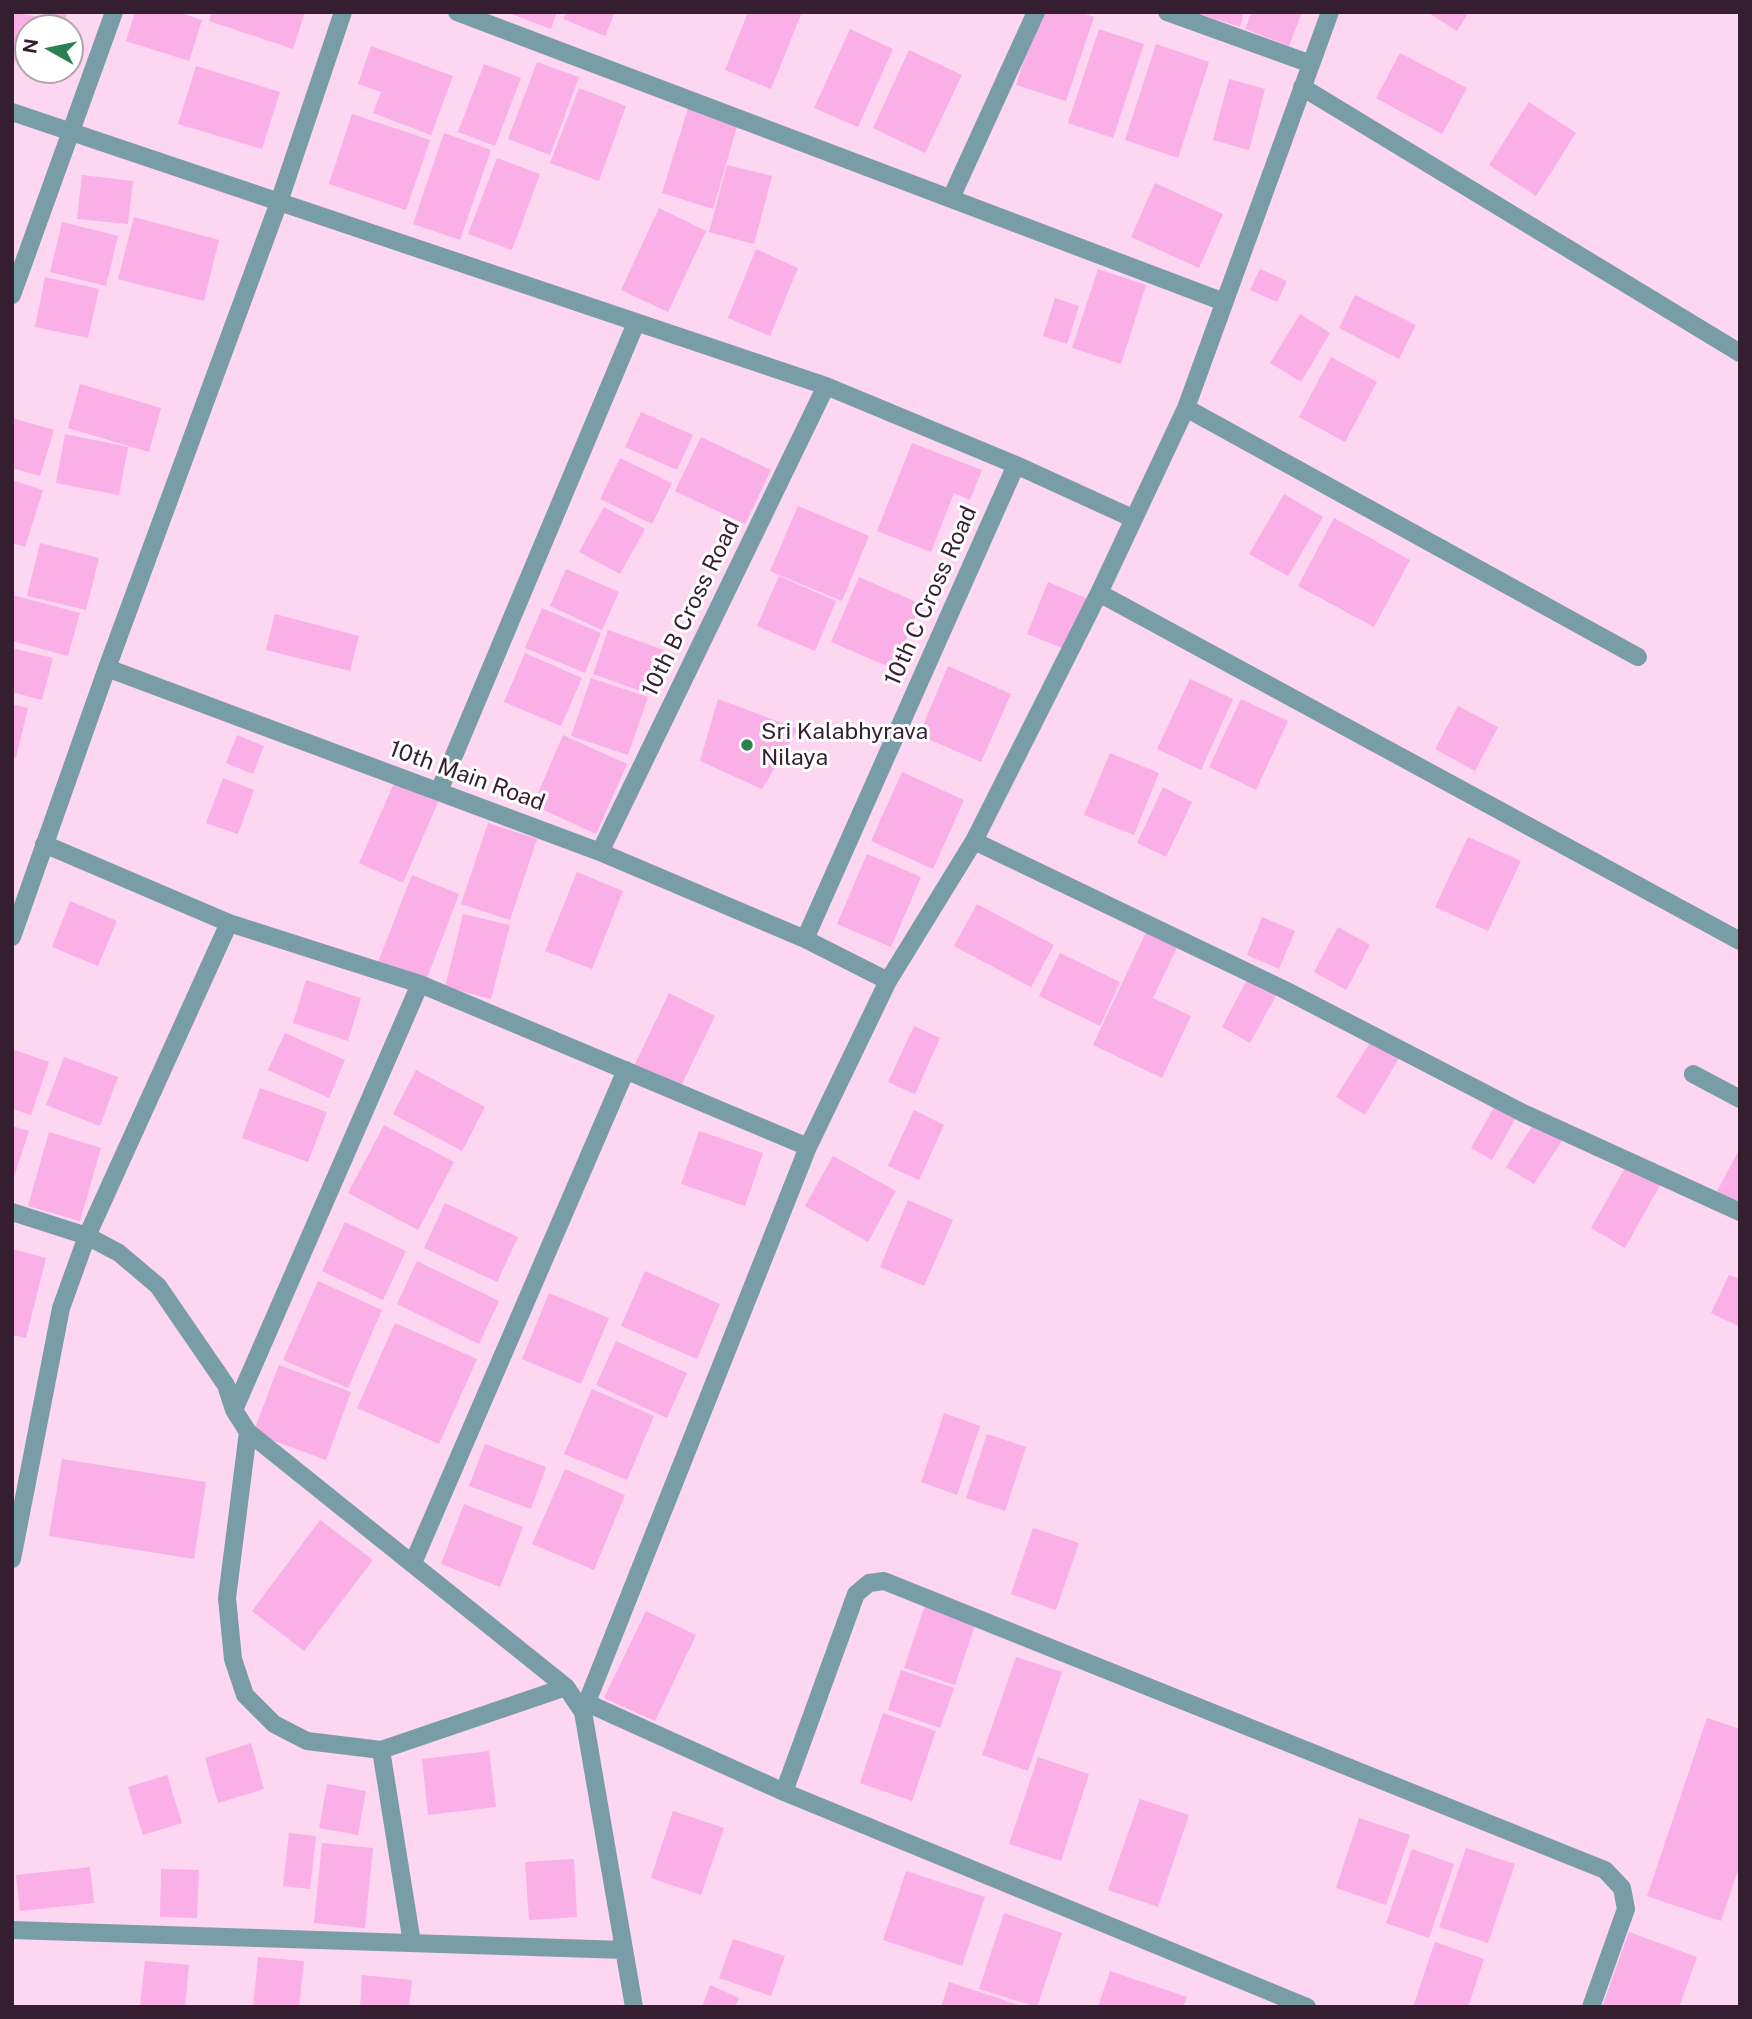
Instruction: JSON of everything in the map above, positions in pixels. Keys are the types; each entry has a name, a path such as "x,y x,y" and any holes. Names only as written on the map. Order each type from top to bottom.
{"street":[{"path":"12,295 114,12"},
{"path":"12,937 107,667 279,202 343,12"},
{"path":"457,12 1224,302"},
{"path":"951,198 1036,12"},
{"path":"1167,12 1311,64"},
{"path":"634,2007 585,1707 808,1147 888,981 974,841 1100,593 1132,518 1186,408 1330,12"},
{"path":"1302,87 1740,353"},
{"path":"12,112 826,386 1016,465 1132,518"},
{"path":"439,791 636,323"},
{"name":"10th B Cross Road","path":"600,852 826,386"},
{"path":"1186,408 1637,657"},
{"name":"10th C Cross Road","path":"805,939 1016,465"},
{"path":"1100,593 1740,941"},
{"name":"10th Main Road","path":"107,667 600,852 805,939 888,981"},
{"path":"974,841 1285,990 1523,1113 1740,1212"},
{"path":"44,845 229,923 420,984 808,1147"},
{"path":"12,1559 61,1308 87,1236 229,923"},
{"path":"234,1409 420,984"},
{"path":"413,1563 626,1070"},
{"path":"1693,1073 1740,1099"},
{"path":"12,1212 87,1236 119,1253 158,1286 226,1385 234,1409 248,1432 566,1687 585,1707 784,1792 1307,2007"},
{"path":"248,1432 227,1598 233,1659 245,1695 274,1724 307,1741 381,1750 566,1687"},
{"path":"784,1792 856,1594 869,1583 884,1581 1605,1870 1622,1888 1626,1909 1591,2007"},
{"path":"381,1750 412,1943"},
{"path":"12,1930 624,1950"}],"building":[{"path":"12,12 23,14 14,14 12,61"},
{"path":"41,12 68,12 67,14"},
{"path":"135,12 178,12 202,20 189,61 126,41"},
{"path":"212,12 305,12 293,49 209,21"},
{"path":"506,12 557,12 551,29"},
{"path":"566,12 615,12 605,36 563,19"},
{"path":"748,12 802,12 771,89 725,70"},
{"path":"1040,12 1079,12 1094,17 1066,101 1016,85"},
{"path":"1193,12 1244,12 1240,27"},
{"path":"1252,12 1302,12 1289,46 1245,29"},
{"path":"1427,12 1469,12 1457,31"},
{"path":"850,29 893,49 858,127 814,108"},
{"path":"1099,29 1144,44 1113,138 1068,123"},
{"path":"1156,44 1209,62 1178,158 1125,140"},
{"path":"371,46 453,76 431,135 373,113 381,92 358,84"},
{"path":"909,50 962,75 925,153 873,128"},
{"path":"1400,53 1467,88 1442,134 1376,98"},
{"path":"537,62 579,77 550,155 508,139"},
{"path":"484,64 521,78 495,146 458,132"},
{"path":"196,66 280,92 262,149 178,124"},
{"path":"1229,79 1265,89 1249,150 1213,140"},
{"path":"579,88 626,106 599,181 550,163"},
{"path":"1529,102 1576,133 1536,196 1489,165"},
{"path":"688,108 738,123 713,209 662,193"},
{"path":"352,114 430,140 406,210 329,184"},
{"path":"444,133 491,150 460,240 413,224"},
{"path":"497,158 540,174 512,250 468,234"},
{"path":"727,165 772,176 754,244 709,232"},
{"path":"82,175 133,181 128,224 77,219"},
{"path":"1155,183 1223,214 1199,268 1131,237"},
{"path":"659,208 706,231 668,312 621,290"},
{"path":"134,217 219,240 204,301 118,279"},
{"path":"62,222 118,236 106,286 50,272"},
{"path":"756,249 798,268 770,336 728,318"},
{"path":"1098,269 1146,285 1121,364 1072,348"},
{"path":"1260,269 1287,281 1277,302 1250,290"},
{"path":"45,277 99,289 88,338 35,327"},
{"path":"1355,295 1416,325 1399,359 1339,328"},
{"path":"1055,298 1079,306 1067,344 1043,336"},
{"path":"1300,314 1330,333 1301,382 1270,363"},
{"path":"1331,357 1377,382 1345,442 1299,417"},
{"path":"80,384 161,408 149,452 68,428"},
{"path":"641,412 693,435 677,470 625,447"},
{"path":"12,418 54,430 40,476 12,468"},
{"path":"65,434 128,447 119,495 56,483"},
{"path":"701,437 771,470 745,524 675,491"},
{"path":"912,443 982,470 970,500 954,493 931,552 877,531"},
{"path":"620,458 672,483 652,524 600,499"},
{"path":"12,480 43,490 25,547 12,543"},
{"path":"1284,494 1323,517 1288,576 1249,554"},
{"path":"798,506 869,536 842,601 770,571"},
{"path":"604,507 645,529 620,574 579,552"},
{"path":"1334,518 1410,560 1374,627 1298,586"},
{"path":"40,543 99,558 86,610 27,596"},
{"path":"566,569 619,592 602,630 550,606"},
{"path":"779,576 836,601 815,651 757,626"},
{"path":"859,577 921,604 894,669 831,642"},
{"path":"1048,582 1088,599 1067,650 1027,634"},
{"path":"12,595 80,613 68,656 12,641"},
{"path":"542,608 601,633 585,673 525,648"},
{"path":"275,614 359,636 350,671 266,650"},
{"path":"608,630 664,650 649,694 593,674"},
{"path":"12,648 53,658 42,700 12,692"},
{"path":"525,653 582,678 561,726 504,702"},
{"path":"948,666 1011,694 981,762 919,735"},
{"path":"591,678 648,697 628,755 571,736"},
{"path":"1190,679 1233,699 1201,770 1157,749"},
{"name":"Sri Kalabhyrava Nilaya","path":"718,699 798,729 762,789 700,761"},
{"path":"1241,699 1288,721 1256,790 1209,767"},
{"path":"12,704 28,708 16,758 12,757"},
{"path":"1458,706 1498,727 1475,771 1435,749"},
{"path":"237,735 264,746 253,774 226,763"},
{"path":"563,735 627,764 596,834 533,805"},
{"path":"1110,753 1159,773 1134,835 1084,815"},
{"path":"902,772 964,800 933,869 871,841"},
{"path":"223,778 254,790 238,834 206,823"},
{"path":"395,781 439,800 403,883 359,863"},
{"path":"1163,787 1192,802 1166,857 1137,843"},
{"path":"488,823 537,839 510,920 461,904"},
{"path":"1468,837 1521,861 1488,931 1435,907"},
{"path":"867,854 921,877 891,947 837,924"},
{"path":"577,872 623,891 592,969 545,951"},
{"path":"412,875 459,894 426,981 378,962"},
{"path":"70,901 117,921 98,966 52,947"},
{"path":"977,904 1054,945 1031,987 954,946"},
{"path":"463,914 510,925 491,999 445,987"},
{"path":"1262,917 1295,931 1279,969 1247,955"},
{"path":"1338,927 1370,945 1346,990 1314,972"},
{"path":"1148,928 1179,943 1153,998 1191,1016 1162,1078 1093,1045"},
{"path":"1060,953 1120,982 1100,1026 1039,996"},
{"path":"1250,974 1279,990 1250,1043 1222,1027"},
{"path":"306,980 361,998 348,1041 293,1023"},
{"path":"669,993 715,1016 680,1088 634,1066"},
{"path":"914,1026 940,1038 915,1094 888,1082"},
{"path":"285,1033 345,1060 329,1098 268,1070"},
{"path":"1373,1038 1401,1055 1365,1115 1336,1097"},
{"path":"12,1049 49,1062 31,1115 12,1109"},
{"path":"64,1057 118,1077 100,1126 46,1105"},
{"path":"416,1070 485,1107 462,1151 393,1114"},
{"path":"260,1088 327,1112 308,1162 242,1138"},
{"path":"1497,1102 1518,1114 1492,1160 1471,1148"},
{"path":"914,1110 944,1125 919,1180 888,1166"},
{"path":"1535,1122 1563,1139 1534,1184 1506,1167"},
{"path":"384,1125 454,1162 418,1230 348,1193"},
{"path":"12,1126 29,1131 13,1180 12,1180"},
{"path":"699,1131 763,1153 745,1206 681,1184"},
{"path":"49,1132 101,1148 80,1221 28,1206"},
{"path":"1740,1148 1740,1208 1715,1195"},
{"path":"833,1156 896,1191 868,1242 805,1206"},
{"path":"1626,1166 1660,1185 1625,1248 1591,1228"},
{"path":"908,1200 953,1220 924,1286 880,1267"},
{"path":"445,1203 518,1237 497,1282 424,1248"},
{"path":"345,1222 406,1251 383,1300 322,1271"},
{"path":"12,1249 46,1258 26,1338 12,1335"},
{"path":"417,1261 499,1301 479,1344 397,1304"},
{"path":"645,1271 720,1304 697,1359 621,1326"},
{"path":"1729,1275 1740,1279 1738,1326 1711,1313"},
{"path":"318,1281 382,1310 348,1388 283,1360"},
{"path":"549,1293 609,1318 581,1384 522,1359"},
{"path":"395,1323 477,1359 439,1444 357,1408"},
{"path":"616,1341 687,1373 667,1418 596,1385"},
{"path":"279,1365 351,1392 326,1460 253,1433"},
{"path":"592,1389 654,1416 627,1480 564,1454"},
{"path":"944,1413 980,1426 957,1495 921,1482"},
{"path":"987,1434 1026,1447 1005,1511 966,1498"},
{"path":"485,1444 546,1467 531,1509 469,1486"},
{"path":"62,1459 206,1482 194,1559 49,1536"},
{"path":"565,1469 625,1495 594,1570 532,1544"},
{"path":"464,1504 523,1527 500,1587 441,1564"},
{"path":"320,1520 373,1560 304,1651 252,1611"},
{"path":"1033,1528 1079,1543 1056,1610 1011,1594"},
{"path":"925,1605 976,1622 955,1685 904,1668"},
{"path":"646,1611 696,1635 655,1721 604,1698"},
{"path":"1016,1657 1062,1672 1028,1771 982,1755"},
{"path":"901,1670 954,1688 940,1728 888,1710"},
{"path":"883,1713 936,1731 912,1801 860,1783"},
{"path":"1707,1718 1740,1729 1740,1864 1721,1921 1647,1896"},
{"path":"251,1743 264,1789 218,1803 205,1758"},
{"path":"489,1751 496,1807 428,1815 422,1759"},
{"path":"1038,1757 1089,1774 1061,1861 1009,1844"},
{"path":"167,1775 182,1823 143,1835 128,1787"},
{"path":"327,1784 366,1791 358,1835 319,1828"},
{"path":"1140,1799 1189,1815 1158,1907 1108,1890"},
{"path":"673,1811 724,1828 701,1895 651,1878"},
{"path":"1359,1818 1410,1835 1386,1905 1336,1888"},
{"path":"289,1833 316,1836 310,1889 283,1886"},
{"path":"322,1843 373,1848 365,1928 314,1923"},
{"path":"1466,1848 1515,1864 1488,1943 1439,1927"},
{"path":"1412,1849 1454,1864 1429,1938 1386,1923"},
{"path":"574,1859 577,1917 529,1920 525,1862"},
{"path":"90,1867 94,1903 20,1911 16,1875"},
{"path":"161,1869 199,1870 197,1918 160,1917"},
{"path":"906,1871 985,1897 962,1966 883,1940"},
{"path":"1004,1913 1062,1933 1037,2007 979,1989"},
{"path":"1629,1932 1697,1957 1679,2007 1602,2007"},
{"path":"733,1939 785,1956 771,1996 719,1978"},
{"path":"1435,1942 1484,1959 1468,2007 1413,2007"},
{"path":"258,1957 304,1961 299,2007 253,2007"},
{"path":"145,1961 189,1965 185,2007 140,2006"},
{"path":"1110,1971 1187,1997 1183,2007 1098,2007"},
{"path":"362,1975 412,1980 409,2007 360,2007"},
{"path":"949,1982 1022,2006 1022,2007 941,2007"},
{"path":"710,1985 739,1998 735,2007 702,2007"}],"place":[{"name":"Sri Kalabhyrava Nilaya","path":"747,745"}]}
